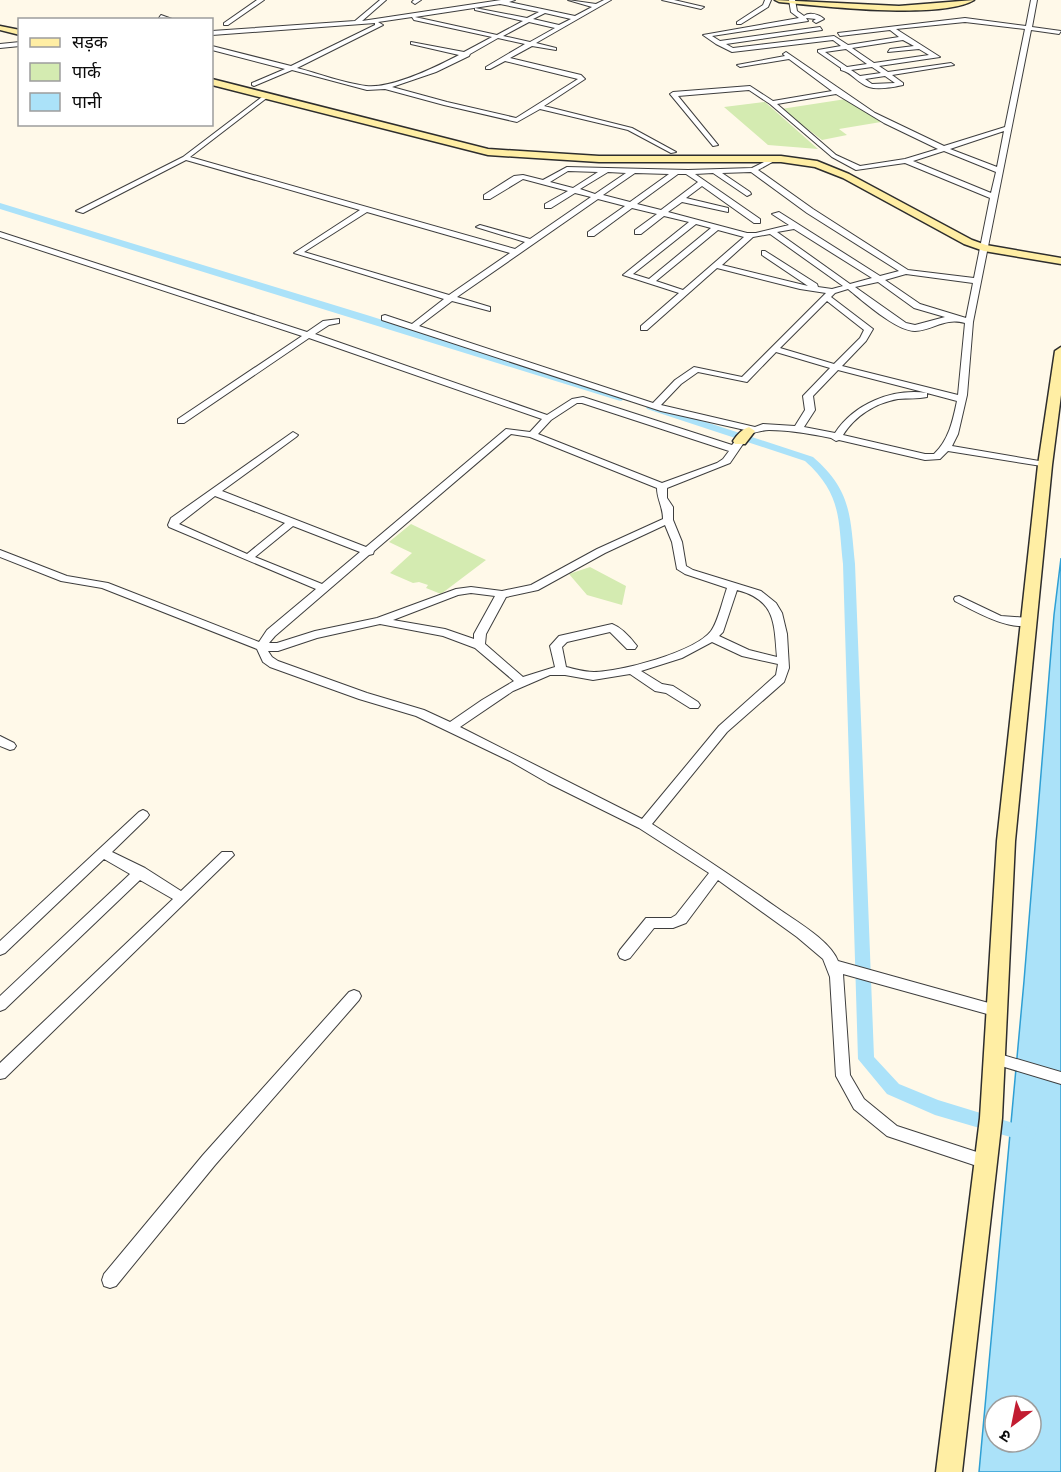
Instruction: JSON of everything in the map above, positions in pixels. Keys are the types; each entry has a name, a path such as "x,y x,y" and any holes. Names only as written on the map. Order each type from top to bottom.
{"street":[{"path":"226,24 261,0"},
{"path":"356,23 383,0"},
{"path":"213,31 369,22 512,0"},
{"path":"573,0 597,6"},
{"path":"488,68 608,0"},
{"path":"667,0 701,7"},
{"path":"739,23 766,6 768,0"},
{"path":"779,0 896,7 922,7 970,0"},
{"path":"791,0 794,12 816,21 901,84 874,87 843,69 807,43 808,41"},
{"path":"261,647 270,633 369,552 506,433 513,431 532,435 662,486 720,465 726,461 744,438 764,426 798,429 925,457 937,457 947,448 956,398 967,370 969,322 1034,0"},
{"path":"500,2 576,18"},
{"path":"470,7 560,27"},
{"path":"214,50 368,88 386,87 434,71 543,12"},
{"path":"407,16 554,49"},
{"path":"804,16 791,21 706,35 732,50 965,20 1028,30 1059,32"},
{"path":"804,16 820,29 836,35 891,29 951,65 857,78"},
{"path":"0,21 18,26"},
{"path":"791,21 819,40"},
{"path":"254,84 380,25 369,22"},
{"path":"764,25 792,44"},
{"path":"0,28 18,32"},
{"path":"718,43 820,29"},
{"path":"731,30 760,47"},
{"path":"864,33 920,69"},
{"path":"820,52 824,49 904,38"},
{"path":"413,43 467,55"},
{"path":"0,46 18,44"},
{"path":"890,51 920,47"},
{"path":"740,65 788,56 837,92 886,122 1000,171"},
{"path":"843,69 935,56"},
{"path":"386,87 509,119 519,119 582,78 505,59"},
{"path":"213,74 503,146 552,151 782,152 832,161 855,170 984,243 1061,254"},
{"path":"213,82 488,152 599,159 800,161 831,169 947,232 1061,261"},
{"path":"715,144 673,94 747,87 772,103 834,156 852,166 865,168 906,161 1008,128"},
{"path":"799,91 830,87"},
{"path":"772,103 837,92"},
{"path":"80,211 185,158 266,96"},
{"path":"537,106 630,129 674,152"},
{"path":"185,158 516,252"},
{"path":"545,182 567,169 676,172 753,170 774,159"},
{"path":"906,161 993,196"},
{"path":"548,206 607,170"},
{"path":"412,327 449,298 634,170"},
{"path":"753,170 810,212 906,272"},
{"path":"714,171 747,194"},
{"path":"591,234 676,172"},
{"path":"688,172 757,221"},
{"path":"487,197 519,177 751,235 795,226"},
{"path":"638,232 701,183"},
{"path":"681,199 725,210"},
{"path":"365,210 298,253 487,309"},
{"path":"776,214 922,309 969,322"},
{"path":"686,293 627,275 694,222"},
{"path":"480,227 532,242"},
{"path":"650,282 717,228"},
{"path":"772,232 908,327 926,326 952,318"},
{"path":"0,234 308,335 548,418"},
{"path":"644,328 751,235"},
{"path":"765,253 826,293 869,329 863,339 808,396 810,410 798,429"},
{"path":"718,266 826,293 906,272 978,281"},
{"path":"655,406 678,382 694,370 705,370 744,380 826,293"},
{"path":"386,318 655,406 744,438"},
{"path":"181,421 326,323 336,321"},
{"path":"774,349 956,398"},
{"path":"949,1472 990,1127 996,1059 1005,853 1045,465 1061,351"},
{"path":"836,438 843,424 855,412 880,401 909,395 956,398"},
{"path":"532,435 548,418 575,401 583,400 744,438"},
{"path":"293,435 175,520 173,525 325,589"},
{"path":"947,448 1045,465"},
{"path":"644,825 723,729 784,674 779,620 775,608 758,592 683,570 677,542 668,520 669,510 662,498 662,486"},
{"path":"214,492 369,552"},
{"path":"0,553 65,579 104,585 261,647 278,648 315,635 380,621 456,592 471,590 502,594 534,588 608,548 668,520"},
{"path":"248,558 291,523"},
{"path":"452,727 497,695 549,672 561,670 591,676 633,671 700,646 713,638 717,632 733,586"},
{"path":"478,645 480,634 502,594"},
{"path":"959,599 999,619 1028,622"},
{"path":"380,621 422,627 478,645 522,682"},
{"path":"561,670 556,646 563,639 612,628 631,646"},
{"path":"713,638 746,654 783,662"},
{"path":"261,647 267,659 284,668 363,696 403,707 452,727 644,825 717,872 823,950 834,966 837,977 843,1076 859,1104 892,1131 986,1162"},
{"path":"633,671 659,688 669,689 694,705"},
{"path":"0,949 143,815"},
{"path":"104,853 182,898"},
{"path":"0,1073 227,855"},
{"path":"0,1005 140,872"},
{"path":"625,954 651,922 673,923 681,920 717,872"},
{"path":"834,966 998,1011"},
{"path":"110,1280 202,1169 354,996"},
{"path":"996,1059 1061,1078"}],"green space":[{"path":"846,99 881,122 839,129 847,135 822,140 781,109"},
{"path":"765,102 818,149 768,145 724,107"},
{"path":"411,524 486,560 441,594 426,588 428,585 413,583 390,573 412,553 389,542"},
{"path":"590,567 626,586 622,605 587,595 569,574"}],"water":[{"path":"1061,558 1061,1472 979,1472 983,1428 983,1454 1043,1454 1043,1394 986,1394 1024,981 1054,615"}],"waterway":[{"path":"0,206 621,398"},
{"path":"651,407 809,459 822,470 838,493 844,518 849,564 866,1059 893,1089 935,1107 1027,1134"}]}
